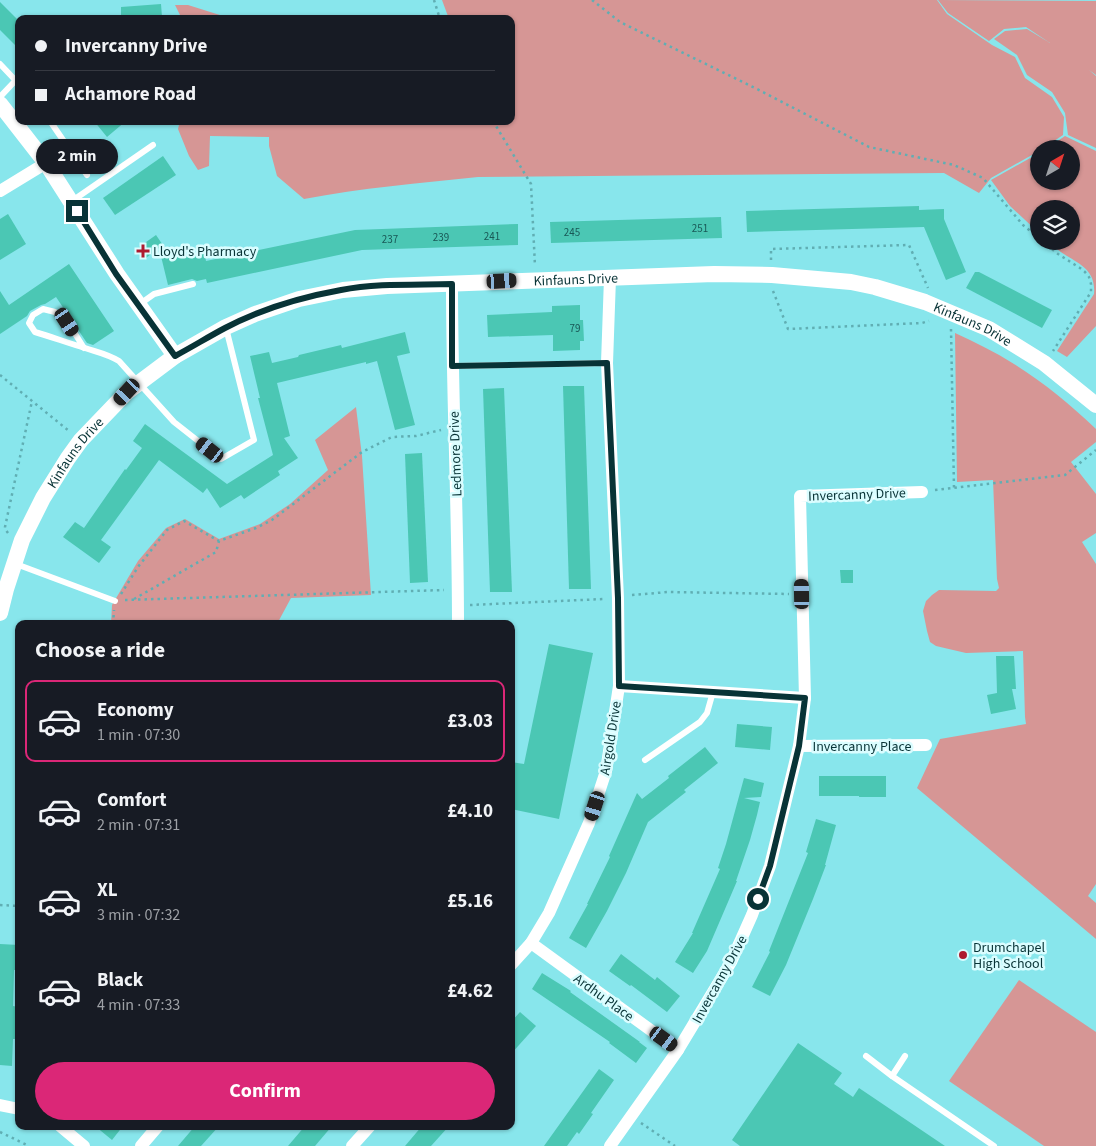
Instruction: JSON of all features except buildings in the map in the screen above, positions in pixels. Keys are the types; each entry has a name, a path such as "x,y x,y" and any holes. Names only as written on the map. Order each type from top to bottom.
{"street":[{"path":"0,104 15,123"},
{"path":"16,125 46,163 116,274 175,356"},
{"path":"0,191 46,163"},
{"name":"Kinfauns Drive","path":"0,613 22,540 55,478 81,440 127,392 175,356 226,327 255,314 299,299 343,290 387,286 714,274 772,275 851,282 925,302 988,329 1044,363 1096,405"},
{"name":"Airgold Drive","path":"515,960 530,943 549,913 589,823 606,771 619,686 618,598 607,363 610,278"},
{"name":"Ledmore Drive","path":"452,284 458,620"},
{"name":"Invercanny Drive","path":"610,1146 678,1050 731,962 752,915 770,866 799,746 805,698 800,496 922,492"},
{"path":"619,686 805,698"},
{"name":"Invercanny Place","path":"799,746 926,745"},
{"name":"Ardhu Place","path":"530,943 678,1050"},
{"path":"0,1105 15,1108"},
{"path":"65,1130 84,1146"},
{"path":"141,1146 155,1130"},
{"path":"352,1146 366,1130"}],"lane":[{"path":"0,64 15,80"},
{"path":"0,97 15,84"},
{"path":"53,125 87,175"},
{"path":"71,202 153,145"},
{"path":"139,305 154,294 193,284"},
{"path":"84,348 67,322 55,312 43,309 33,315 29,323 35,332 84,348 110,356 118,361 174,422 222,459 254,440 226,327"},
{"path":"452,366 607,363"},
{"path":"14,564 115,601"},
{"path":"645,760 700,722 707,713 713,692"},
{"path":"866,1056 994,1146"},
{"path":"892,1076 905,1056"}],"path":[{"path":"434,0 439,15"},
{"path":"592,0 620,22 757,88 869,147 954,165 983,178 1030,230"},
{"path":"495,125 531,184 535,266"},
{"path":"925,302 928,288 909,245 770,249 772,288 788,329 922,323 950,312 954,488"},
{"path":"1053,250 1080,268 1089,277 1091,284 1090,292 1053,351"},
{"path":"0,375 81,440"},
{"path":"22,540 8,533 5,527 32,401"},
{"path":"218,541 256,528 272,520 362,452 392,437 416,436 454,426"},
{"path":"922,492 1065,475 1096,450"},
{"path":"113,620 115,601 138,567 167,530 184,520 218,541"},
{"path":"132,600 216,552 218,541"},
{"path":"115,601 458,590"},
{"path":"618,598 668,592 802,594"},
{"path":"483,604 602,599"},
{"path":"0,905 15,906"},
{"path":"632,1117 674,1146"},
{"path":"0,1132 30,1146"}],"shaded area":[{"path":"442,0 937,0 947,14 992,45 1015,57 1025,78 1052,97 1064,117 1063,135 1056,140 1030,140 1030,156 991,178 979,193 944,173 478,177 369,189 304,199 277,176 269,146 269,137 210,136 209,166 198,170 189,156 178,129 179,125 515,125 515,15 448,15"},
{"path":"938,0 1096,1 1096,75 1089,70 1096,76 1096,148 1068,135 1065,113 1052,92 1027,75 1017,55 994,39 1005,31 1027,29 1050,43 1026,27 1004,29 989,41 948,13"},
{"path":"175,5 188,5 220,15 180,15"},
{"path":"1065,136 1073,140 1059,140"},
{"path":"1080,143 1096,151 1096,326 1067,357 1057,351 1094,294 1093,280 1087,270 1058,250 1080,250 1080,200 1030,200 1030,225 1010,206 991,180 1030,158 1030,190 1080,190"},
{"path":"955,333 992,351 1036,378 1096,429 1096,442 1071,462 1096,494 1096,533 1082,542 1096,564 1096,884 1088,896 1096,903 1096,939 917,788 940,739 1026,724 1023,651 966,653 936,646 930,642 923,611 926,601 939,590 996,591 999,588 993,480 957,482"},
{"path":"356,407 362,456 371,595 291,598 279,620 111,620 112,605 138,561 166,528 185,519 219,539 260,524 290,504 328,470 315,440"},
{"path":"1019,980 1096,1032 1096,1146 1044,1146 949,1081"}],"place":[{"name":"Lloyd's Pharmacy","path":"143,251"},
{"name":"Drumchapel High School","path":"963,955"}],"route":[{"path":"77,211 116,274 175,356 226,327 255,314 299,299 343,290 387,286 452,284 452,366 607,363 618,598 619,686 805,698 799,746 770,866 758,899"}]}
